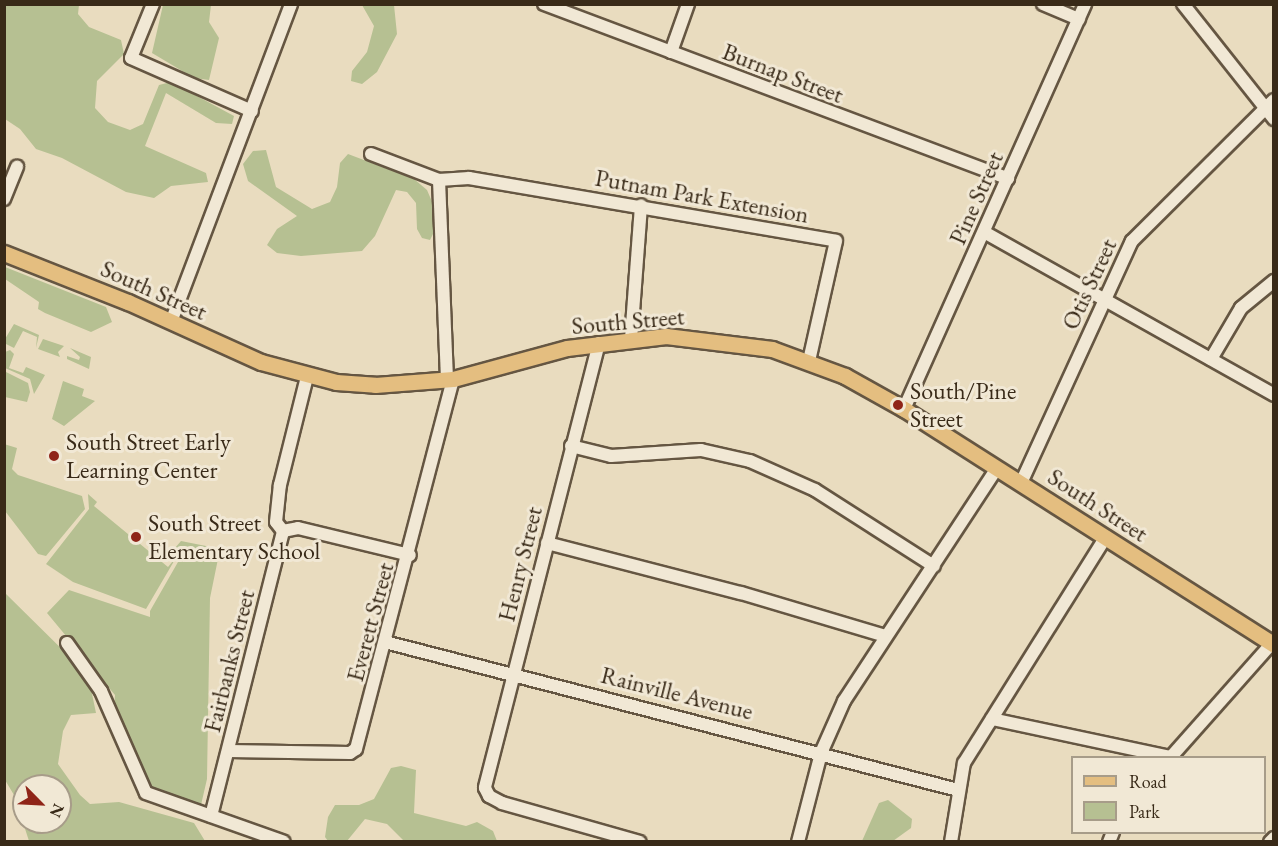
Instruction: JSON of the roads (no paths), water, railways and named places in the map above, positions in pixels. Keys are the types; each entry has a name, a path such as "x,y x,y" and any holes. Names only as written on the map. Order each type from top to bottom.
{"main road":[{"name":"South Street","path":"4,253 261,362 308,377 375,385 450,379 598,343 631,339 710,338 772,349 808,361 904,409 1273,644"}],"street":[{"path":"153,4 131,58 252,111"},
{"path":"171,322 291,4"},
{"name":"Burnap Street","path":"544,4 1008,178"},
{"path":"671,52 688,4"},
{"path":"1042,4 1079,19"},
{"name":"Pine Street","path":"904,409 1085,4"},
{"path":"1183,4 1271,109"},
{"name":"Otis Street","path":"1021,483 1135,238 1271,109"},
{"path":"371,154 439,180"},
{"path":"4,199 17,166"},
{"name":"Putnam Park Extension","path":"439,180 469,178 836,241 808,361"},
{"name":"Everett Street","path":"229,751 354,752 363,731 410,555 450,379 439,180"},
{"path":"631,339 640,206"},
{"path":"984,232 1274,395"},
{"path":"1211,359 1241,308 1274,281"},
{"name":"Henry Street","path":"598,343 486,778 488,795 512,806 640,842"},
{"name":"Fairbanks Street","path":"211,816 283,531 276,522 280,485 308,377"},
{"path":"571,446 611,456 668,450 706,451 742,458 815,490 934,566"},
{"path":"798,842 821,753 844,701 997,468"},
{"path":"283,531 298,528 410,555"},
{"path":"951,842 964,763 1106,537"},
{"path":"547,543 741,592 885,636"},
{"name":"Rainville Avenue","path":"385,642 514,673 958,790"},
{"path":"67,643 101,691 143,791 284,842"},
{"path":"1171,756 1273,644"},
{"path":"992,718 1165,756"},
{"path":"1270,842 1274,838"}],"place":[{"name":"South/Pine Street","path":"898,405"},
{"name":"South Street Early Learning Center","path":"54,456"},
{"name":"South Street Elementary School","path":"136,537"}]}
